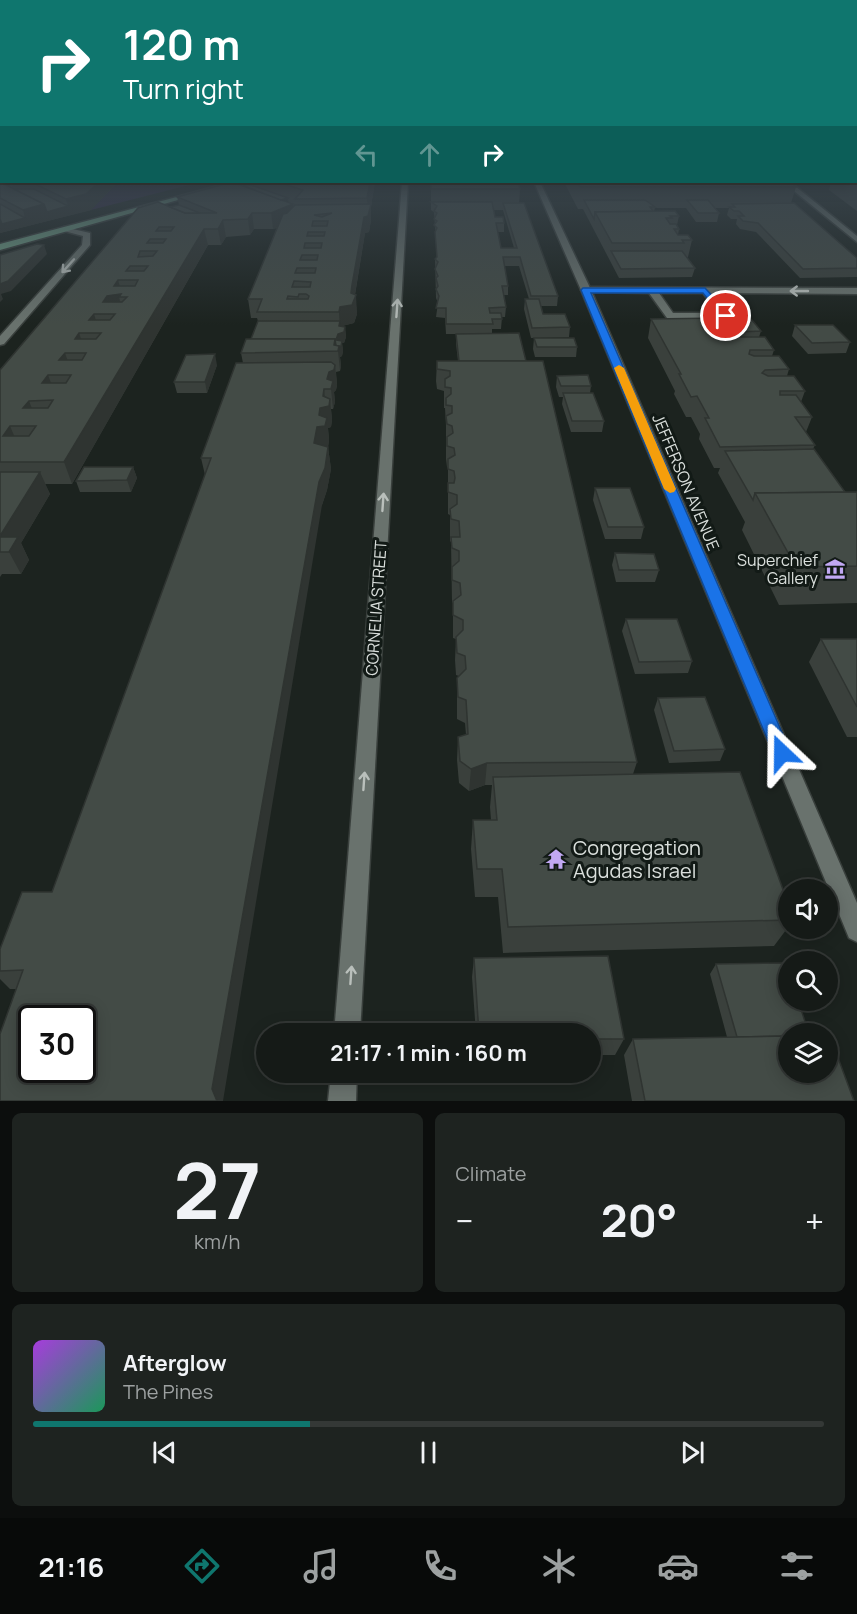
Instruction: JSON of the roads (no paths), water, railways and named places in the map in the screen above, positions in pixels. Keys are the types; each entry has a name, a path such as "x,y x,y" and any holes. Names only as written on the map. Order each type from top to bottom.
{"main road":[{"path":"0,247 91,222"}],"street":[{"name":"CORNELIA STREET","path":"348,1023 402,222"},
{"name":"JEFFERSON AVENUE","path":"555,222 857,930"},
{"path":"835,222 857,240"},
{"path":"0,342 86,245 87,235 67,229"},
{"path":"586,290 857,291"},
{"path":"652,290 670,316 726,316 705,290"},
{"path":"342,1101 343,1083"}],"place":[{"name":"Superchief Gallery","path":"835,569"},
{"name":"Congregation Agudas Israel","path":"556,859"}]}
